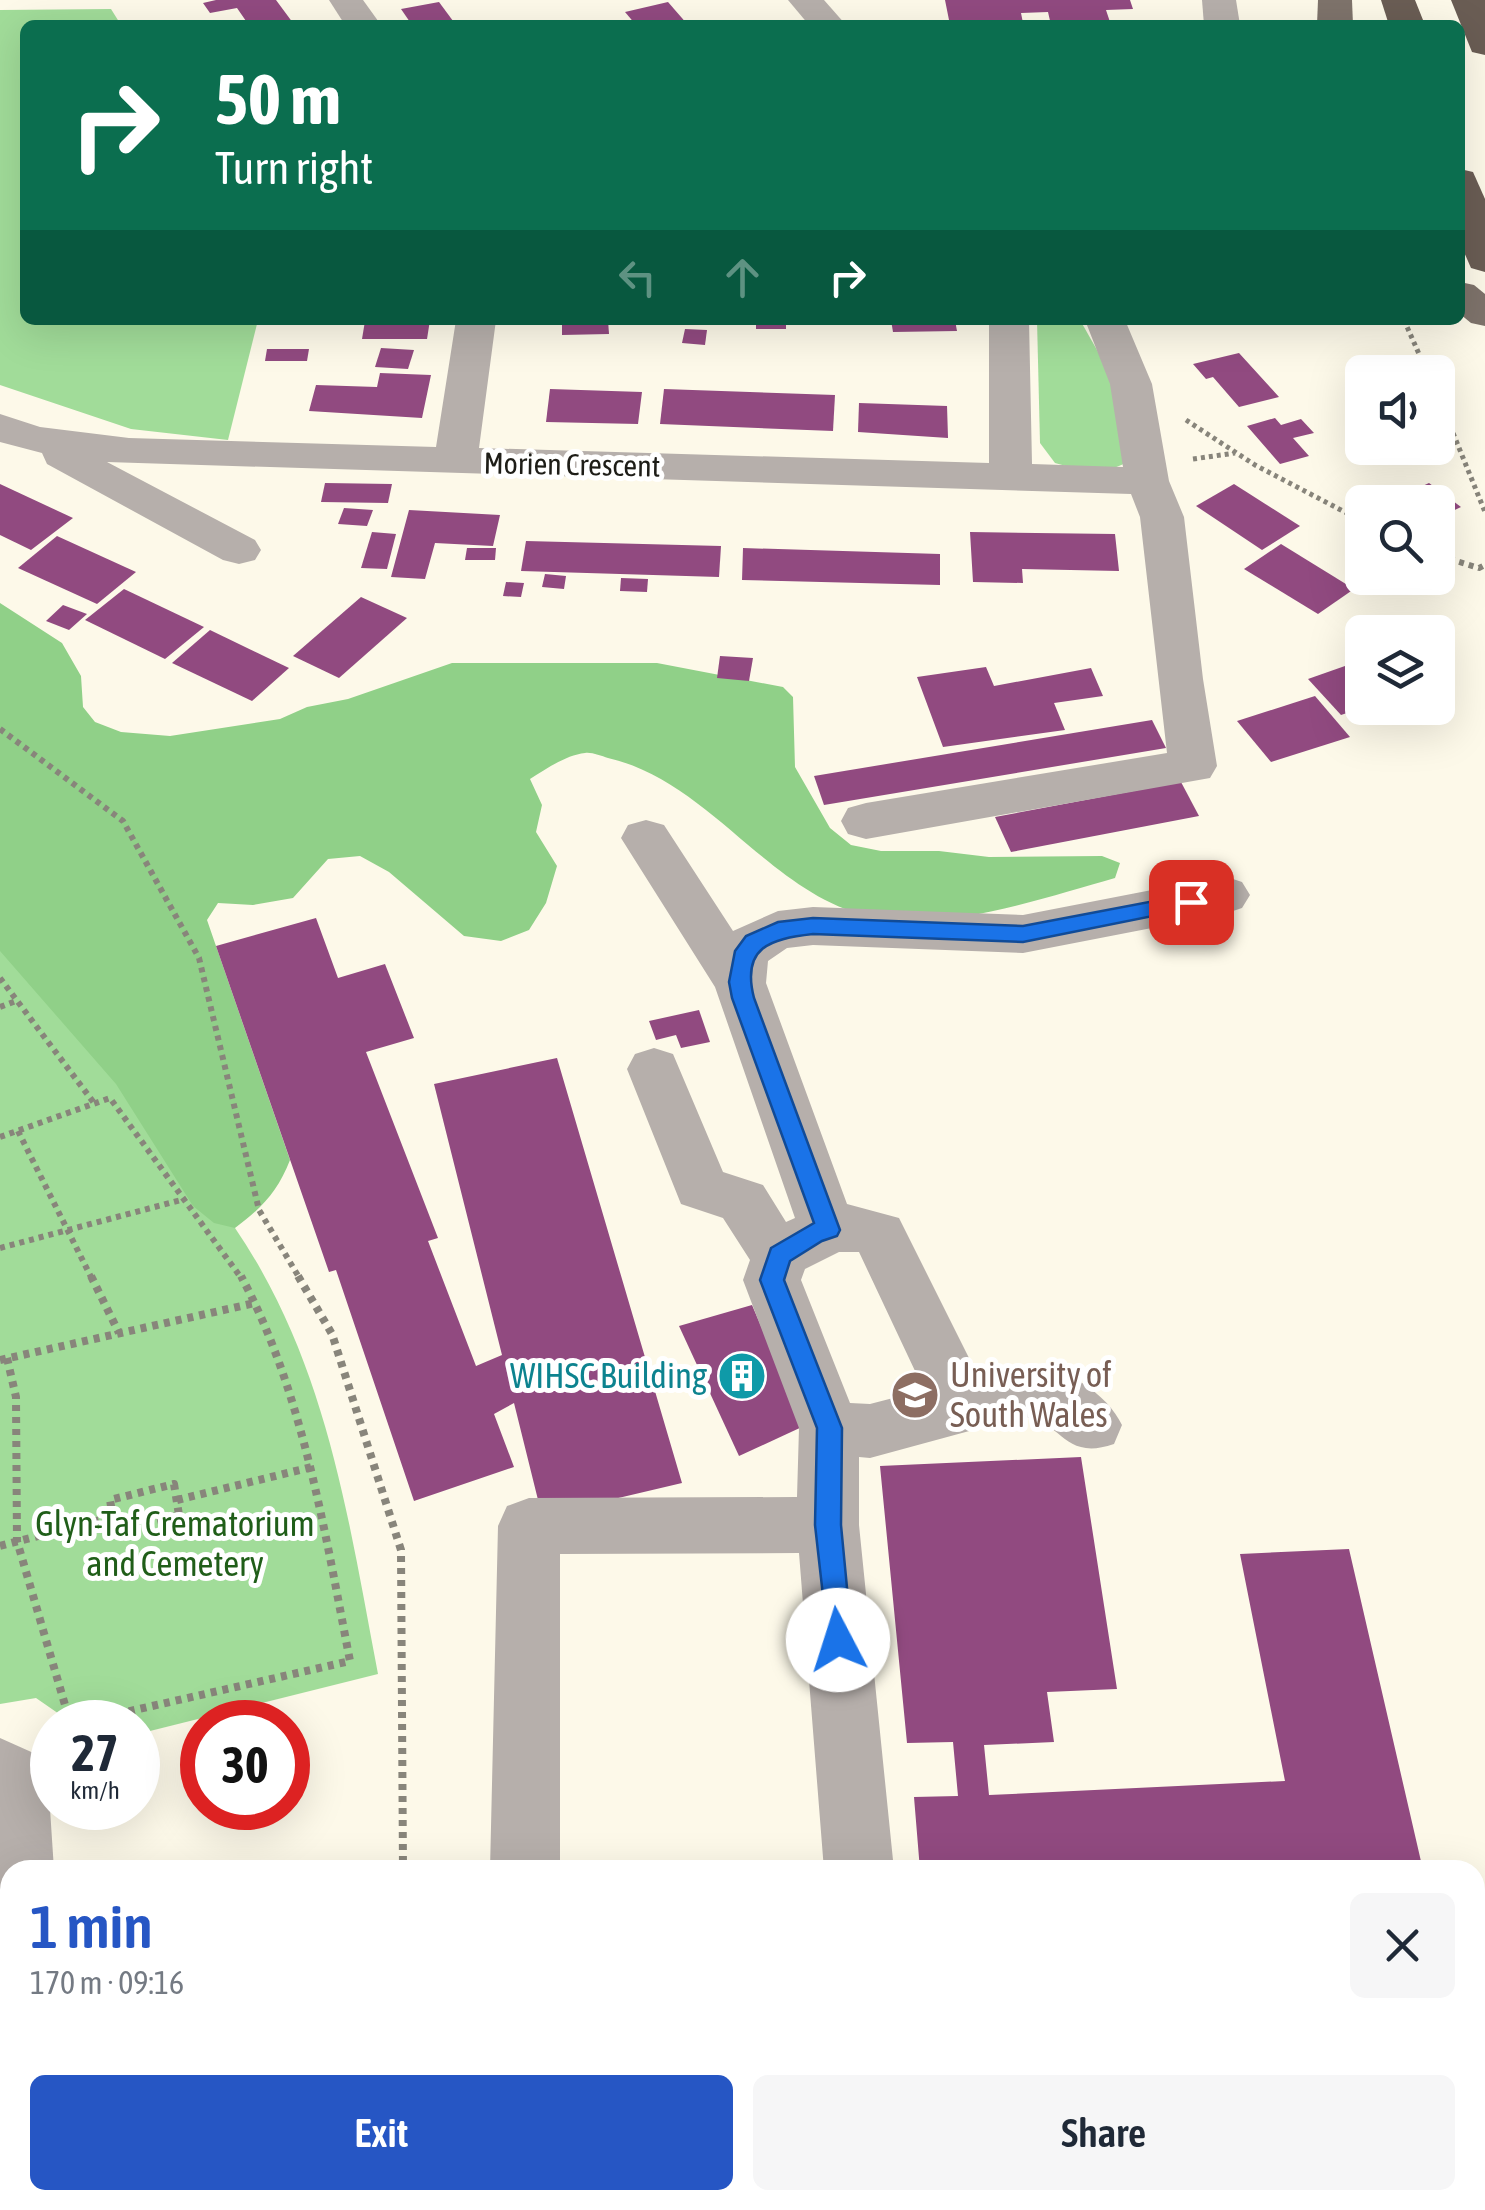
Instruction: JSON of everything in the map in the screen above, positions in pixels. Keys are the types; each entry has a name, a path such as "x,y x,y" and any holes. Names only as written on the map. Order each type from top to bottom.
{"highway":[{"path":"1468,0 1485,44"},
{"path":"1465,196 1485,260"}],"main road":[{"path":"1465,298 1485,314"}],"street":[{"path":"806,0 824,20"},
{"path":"455,462 475,325"},
{"path":"1009,325 1011,476"},
{"path":"866,821 1193,766 1179,679 1162,517 1148,481 1131,384 1108,325"},
{"path":"17,433 239,550"},
{"name":"Morien Crescent","path":"17,433 130,451 1148,481"},
{"path":"646,838 740,982"},
{"path":"804,1242 740,982 742,956 754,942 778,930 813,926 1023,934 1224,895"},
{"path":"654,1069 702,1188 743,1201 758,1229 804,1242"},
{"path":"857,1860 828,1525 830,1428 772,1280 804,1242 843,1226 864,1228 879,1235 962,1406"},
{"path":"830,1428 870,1431 1021,1391 1038,1390 1048,1393 1092,1426"},
{"path":"524,1860 529,1526 828,1525"},
{"path":"0,1770 14,1778 18,1860"}],"path":[{"path":"1406,325 1419,355"},
{"path":"1455,438 1485,512"},
{"path":"1236,452 1345,512"},
{"path":"1455,560 1479,568 1485,565"},
{"path":"0,729 123,820 199,958 258,1210 332,1334 401,1550 403,1860"},
{"path":"0,978 94,1103"},
{"path":"0,1007 16,1001"},
{"path":"0,1138 110,1098 181,1200 240,1275 256,1303 312,1467 350,1661 160,1704"},
{"path":"18,1131 119,1333"},
{"path":"0,1248 181,1200"},
{"path":"64,1700 18,1541 16,1397 4,1359 256,1303"},
{"path":"177,1500 312,1467"},
{"path":"174,1484 179,1515 115,1530 112,1517 110,1500 174,1484"},
{"path":"0,1546 112,1517"}],"green space":[{"path":"111,9 118,20 20,20 20,325 257,325 228,440 131,429 0,385 0,10"},
{"path":"1037,325 1083,325 1118,387 1129,461 1102,470 1075,468 1055,463 1040,443"},
{"path":"0,603 62,643 81,676 83,707 95,722 121,732 170,736 280,719 307,707 348,699 452,663 657,663 783,687 793,697 795,767 830,828 851,845 881,851 939,851 989,857 1102,856 1120,863 1115,878 991,911 926,920 867,916 831,903 799,884 677,789 644,770 594,754 571,756 530,779 542,805 536,832 557,866 546,903 529,930 501,941 464,936 389,872 360,856 328,859 293,898 253,905 218,903 207,920 290,1160 268,1198 235,1228 214,1223 193,1206 116,1084 0,951"},
{"name":"Glyn-Taf Crematorium and Cemetery","path":"0,775 292,1333 330,1443 378,1674 274,1700 180,1700 180,1724 160,1728 160,1700 36,1698 0,1704"}],"building":[{"path":"276,0 291,20 245,20 237,8 210,13 203,3"},
{"path":"945,0 1130,0 1133,9 1106,10 1109,20 1050,20 1048,12 1021,13 1022,20 949,20"},
{"path":"439,2 452,20 409,20 401,9"},
{"path":"668,2 684,20 632,20 625,12"},
{"path":"364,325 429,325 427,339 362,339"},
{"path":"562,325 608,325 609,334 562,335"},
{"path":"756,325 786,325 786,329 756,329"},
{"path":"892,325 956,325 957,331 893,332"},
{"path":"685,329 707,330 705,345 682,343"},
{"path":"381,348 414,350 408,369 375,367"},
{"path":"267,349 309,349 307,361 265,361"},
{"path":"1239,353 1279,397 1239,407 1213,377 1206,379 1193,364"},
{"path":"380,373 431,375 422,418 309,411 316,385 377,387"},
{"path":"550,389 642,392 638,424 546,422"},
{"path":"664,389 835,395 833,431 660,424"},
{"path":"859,403 947,406 948,438 858,432"},
{"path":"1275,418 1281,425 1301,419 1314,433 1293,438 1309,456 1280,464 1247,426"},
{"path":"325,483 392,484 388,503 321,502"},
{"path":"0,484 73,518 31,550 0,535"},
{"path":"1234,484 1300,526 1262,550 1196,506"},
{"path":"344,508 373,510 367,526 338,524"},
{"path":"409,510 500,515 493,546 435,543 425,579 391,577"},
{"path":"372,532 396,534 387,569 361,568"},
{"path":"970,532 1115,534 1119,571 1022,569 1023,583 973,582"},
{"path":"57,536 136,572 97,604 18,568"},
{"path":"526,541 721,546 719,577 521,571"},
{"path":"1281,544 1345,583 1345,595 1318,614 1244,569"},
{"path":"467,548 496,548 495,560 465,560"},
{"path":"743,548 940,554 940,585 742,580"},
{"path":"545,574 566,576 564,589 542,587"},
{"path":"621,578 648,579 647,592 620,591"},
{"path":"506,582 524,583 521,597 503,596"},
{"path":"124,589 204,627 165,659 85,620"},
{"path":"361,597 407,618 339,678 293,656"},
{"path":"63,605 87,614 69,630 46,621"},
{"path":"210,630 289,668 252,701 172,663"},
{"path":"720,656 753,658 749,681 717,678"},
{"path":"1345,666 1345,714 1341,715 1308,679"},
{"path":"986,667 994,686 1091,668 1103,696 1054,703 1065,730 943,747 917,677"},
{"path":"1315,696 1350,737 1271,762 1237,721"},
{"path":"1152,720 1166,748 824,805 814,776"},
{"path":"1181,782 1199,816 1011,852 995,817"},
{"path":"316,918 338,978 385,964 414,1038 366,1052 438,1238 428,1241 476,1366 502,1355 434,1084 557,1058 682,1483 542,1516 514,1403 494,1414 514,1467 414,1501 336,1270 329,1272 216,946"},
{"path":"699,1010 710,1042 681,1048 676,1035 656,1040 649,1021"},
{"name":"WIHSC Building","path":"752,1305 804,1426 739,1456 679,1326"},
{"path":"1081,1457 1117,1689 1047,1692 1054,1742 984,1745 989,1795 1285,1781 1240,1554 1349,1549 1421,1860 919,1860 914,1797 958,1796 953,1742 907,1743 880,1466"}],"place":[{"name":"WIHSC Building","path":"742,1376"},
{"name":"University of South Wales","path":"915,1395"}],"route":[{"path":"838,1640 828,1525 830,1428 772,1280 780,1255 796,1242 828,1230 743,998 742,956 754,942 778,930 813,926 1023,934 1191,902"}]}
